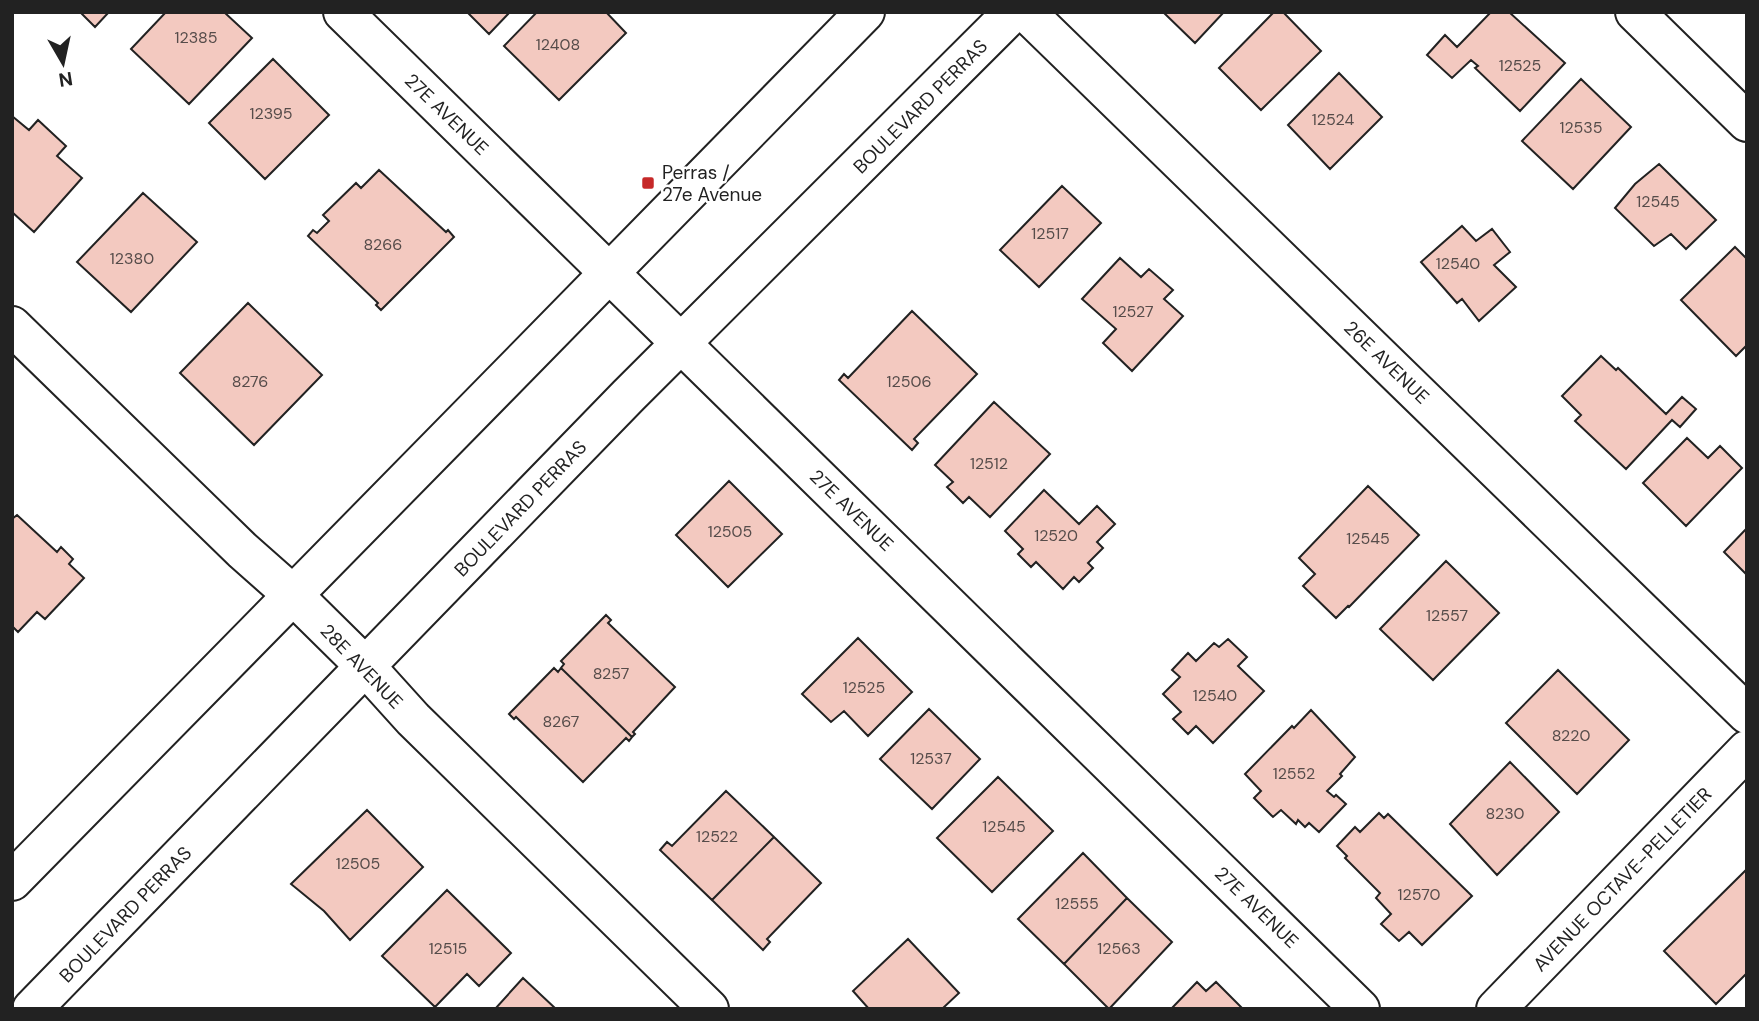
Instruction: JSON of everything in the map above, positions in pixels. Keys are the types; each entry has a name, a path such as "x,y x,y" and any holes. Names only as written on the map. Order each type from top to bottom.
{"street":[{"name":"27E AVENUE","path":"343,12 1360,1009"},
{"path":"12,881 865,12"},
{"name":"BOULEVARD PERRAS","path":"32,1009 628,396 1013,12"},
{"name":"26E AVENUE","path":"1026,12 1747,714"},
{"path":"1635,12 1747,122"},
{"name":"28E AVENUE","path":"12,326 242,550 294,596 366,667 413,719 709,1009"},
{"name":"AVENUE OCTAVE-PELLETIER","path":"1496,1009 1747,750"}],"building":[{"path":"80,12 109,12 95,27"},
{"path":"166,12 224,12 252,38 189,104 131,49"},
{"path":"467,12 510,12 489,34"},
{"path":"537,12 606,12 626,33 559,100 504,46"},
{"path":"1163,12 1224,12 1195,43"},
{"path":"1274,12 1283,12 1321,51 1261,110 1219,68"},
{"path":"1491,12 1509,12 1565,63 1520,111 1475,68 1478,66 1471,60 1452,78 1427,55 1445,35 1457,47"},
{"path":"273,59 329,115 265,179 209,123"},
{"path":"1339,73 1382,117 1330,169 1288,125"},
{"path":"1581,79 1631,127 1573,189 1522,141"},
{"path":"12,116 29,130 38,120 66,146 57,156 82,178 34,232 12,212"},
{"path":"1659,164 1716,220 1686,249 1671,234 1654,246 1615,208 1635,184"},
{"path":"379,170 454,237 381,310 376,305 378,303 308,236 313,230 317,233 329,221 323,215 356,183 361,188"},
{"path":"1062,186 1101,223 1039,287 1000,250"},
{"path":"143,193 197,242 131,312 77,262"},
{"path":"1462,226 1476,241 1492,229 1510,252 1494,265 1516,287 1479,321 1462,299 1457,303 1421,262"},
{"path":"1735,247 1747,259 1747,345 1736,356 1681,300"},
{"path":"1120,258 1141,277 1149,269 1173,290 1164,299 1183,316 1132,371 1103,343 1116,329 1082,299"},
{"path":"248,303 322,375 254,445 180,373"},
{"path":"912,311 977,374 914,439 918,443 912,450 839,380 844,374 848,378"},
{"path":"1601,356 1616,370 1618,368 1666,414 1682,397 1696,409 1680,427 1672,420 1626,469 1575,421 1581,415 1562,396"},
{"path":"994,402 1050,454 990,517 969,497 963,503 947,487 953,482 935,465"},
{"path":"1687,438 1708,458 1720,446 1742,468 1686,526 1643,483"},
{"path":"729,481 782,534 728,587 676,535"},
{"path":"1368,486 1419,535 1336,618 1303,586 1315,574 1299,558"},
{"path":"1044,490 1079,524 1097,506 1115,524 1097,542 1103,548 1088,563 1093,568 1079,582 1074,577 1063,589 1036,562 1031,567 1018,554 1023,549 1005,531"},
{"path":"17,515 57,552 61,547 73,559 69,564 84,578 45,619 37,612 18,632 12,626 12,519"},
{"path":"1747,528 1747,575 1724,552"},
{"path":"1446,561 1499,613 1433,680 1380,629"},
{"path":"606,615 611,620 608,623 675,687 633,732 635,734 632,737 561,668 564,664 561,661"},
{"path":"858,638 912,692 868,736 844,711 831,722 802,694"},
{"path":"1228,639 1247,657 1238,666 1264,691 1213,743 1196,726 1188,734 1173,719 1181,712 1163,694 1180,677 1172,670 1188,653 1196,661 1214,643 1219,647"},
{"path":"554,668 558,672 561,668 632,737 629,741 626,738 583,782 516,717 514,719 509,714"},
{"path":"1558,670 1629,740 1577,794 1506,723"},
{"path":"929,709 980,759 932,809 880,759"},
{"path":"1311,710 1355,757 1327,791 1346,804 1319,832 1309,823 1305,827 1298,820 1296,824 1281,810 1273,817 1254,798 1261,791 1245,774"},
{"path":"1510,762 1559,812 1497,875 1450,824"},
{"path":"998,777 1053,831 992,892 937,838"},
{"path":"726,791 774,837 712,900 660,850 667,842 672,846"},
{"path":"367,810 423,867 350,940 324,911 291,884"},
{"path":"1379,813 1384,818 1388,814 1472,896 1422,945 1409,932 1399,941 1381,924 1391,914 1376,898 1380,893 1345,858 1347,856 1337,846 1355,827 1360,832"},
{"path":"774,837 821,883 767,939 770,942 763,950 712,900"},
{"path":"1083,853 1127,898 1064,964 1018,919"},
{"path":"1747,869 1747,973 1716,1004 1664,951"},
{"path":"447,890 511,953 479,986 467,974 435,1007 382,956"},
{"path":"1127,898 1172,942 1109,1009 1064,964"},
{"path":"908,939 959,993 942,1009 869,1009 853,991"},
{"path":"523,978 556,1009 495,1009"},
{"path":"1197,982 1206,991 1216,982 1243,1009 1171,1009"}],"place":[{"name":"Perras / 27e Avenue","path":"648,183"}]}
